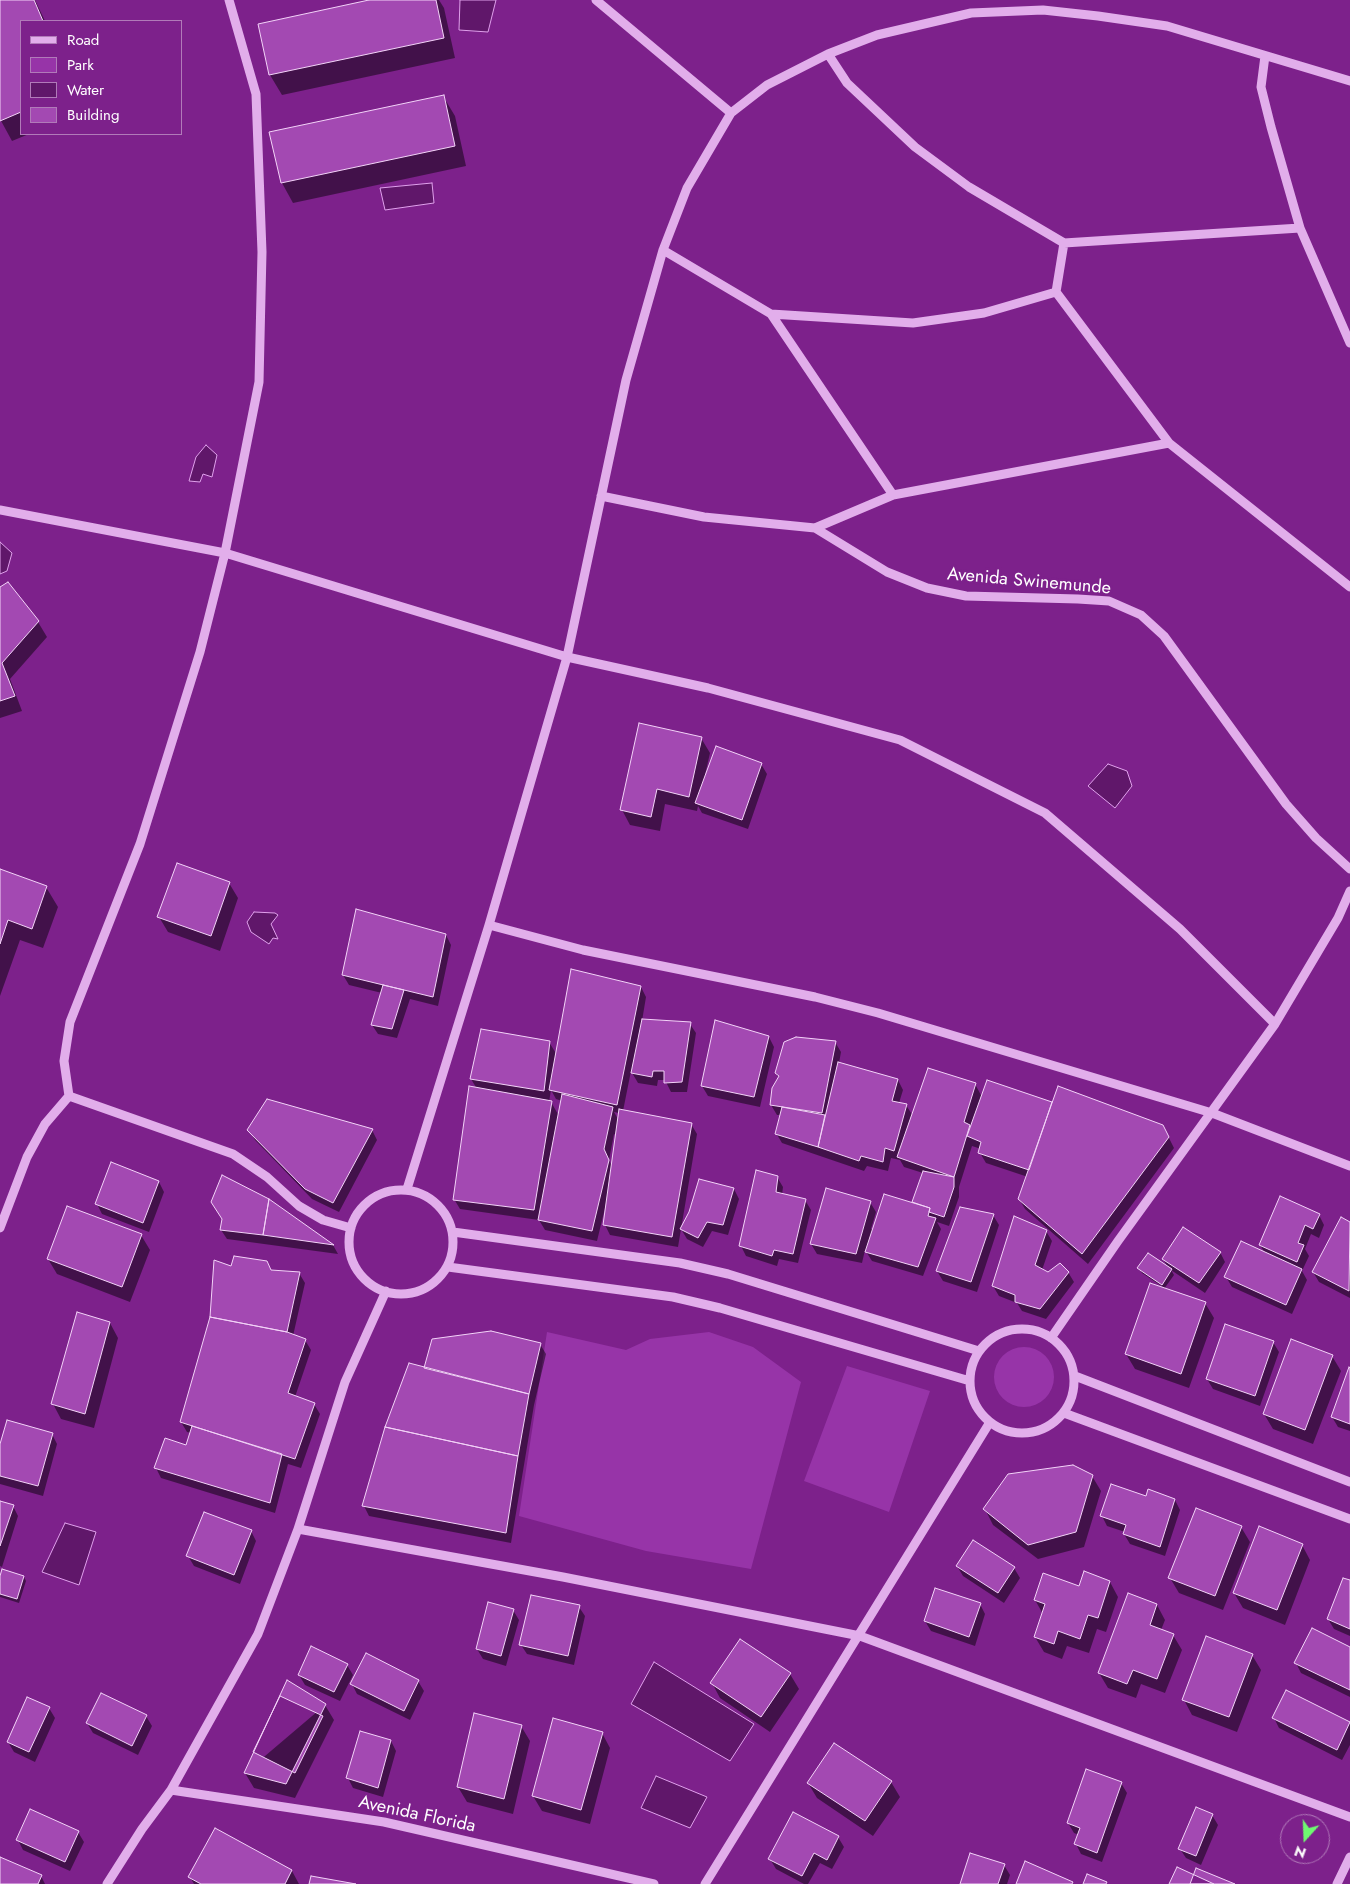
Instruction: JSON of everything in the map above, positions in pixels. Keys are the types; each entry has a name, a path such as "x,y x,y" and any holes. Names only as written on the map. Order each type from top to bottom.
{"street":[{"path":"70,1096 64,1061 70,1022 140,844 200,652 225,554 259,382 262,252 256,94 229,0"},
{"path":"596,0 731,113"},
{"path":"407,1189 489,925 567,657 626,380 663,250 687,188 731,113 767,85 828,54 877,35 971,13 1043,10 1167,26 1350,81"},
{"path":"828,54 847,83 915,147 969,187 1064,243 1300,228"},
{"path":"1265,56 1261,86 1300,228 1350,343"},
{"path":"1064,243 1056,292 1169,443 1350,587"},
{"path":"663,250 771,314 893,495"},
{"path":"771,314 913,323 984,313 1056,292"},
{"path":"815,528 893,495 1169,443"},
{"name":"Avenida Swinemunde","path":"602,496 704,517 815,528 886,572 927,588 966,596 1109,601 1141,614 1164,636 1286,804 1316,838 1350,869"},
{"path":"0,510 225,554 567,657 708,688 900,740 1045,813 1180,929 1275,1024"},
{"path":"1051,1338 1118,1241 1275,1024 1338,918 1350,891"},
{"path":"489,925 583,950 815,996 878,1013 1212,1113 1350,1166"},
{"path":"70,1096 234,1154 267,1177 299,1206 323,1220 351,1228"},
{"path":"0,1228 27,1157 45,1124 70,1096"},
{"path":"407,1189 428,1197 444,1212 453,1232 454,1250 448,1267 432,1284 410,1293 386,1292 368,1282 355,1266 349,1247 351,1228 359,1211 372,1198 388,1191 407,1189"},
{"path":"453,1232 690,1265 728,1274 979,1351"},
{"path":"448,1267 673,1297 711,1306 970,1382"},
{"path":"107,1884 142,1829 171,1790 258,1634 298,1529 345,1382 386,1292"},
{"path":"1012,1330 1032,1330 1051,1338 1067,1354 1075,1376 1073,1396 1064,1413 1049,1426 1029,1433 1009,1432 990,1422 975,1404 970,1382 971,1371 979,1351 994,1337 1012,1330"},
{"path":"1075,1376 1350,1482"},
{"path":"1064,1413 1350,1519"},
{"path":"705,1884 860,1636 990,1422"},
{"path":"298,1529 553,1576 860,1636 1350,1817"},
{"name":"Avenida Florida","path":"171,1790 384,1822 654,1884"},
{"path":"1337,1884 1350,1858"}],"green space":[{"path":"547,1332 626,1350 650,1339 709,1332 753,1347 801,1382 751,1569 646,1551 519,1516"},
{"path":"1018,1347 1030,1347 1041,1352 1049,1360 1054,1371 1052,1389 1041,1402 1030,1407 1018,1407 1007,1402 999,1394 994,1383 994,1371 999,1360 1007,1352"},
{"path":"847,1366 930,1391 889,1512 804,1481"}],"water":[{"path":"460,0 496,0 488,32 459,30"},
{"path":"432,183 434,203 385,210 380,188"},
{"path":"206,445 217,455 212,477 203,474 200,482 189,481 196,457"},
{"path":"0,542 12,553 7,571 0,574"},
{"path":"1108,764 1127,771 1132,786 1115,808 1088,786"},
{"path":"254,912 275,913 278,915 271,924 278,939 273,938 269,944 251,932 247,922"},
{"path":"65,1523 96,1532 79,1585 42,1572"},
{"path":"654,1662 754,1724 730,1761 631,1704"},
{"path":"656,1776 707,1797 690,1828 641,1808"}],"building":[{"path":"0,0 34,0 43,20 20,20 20,112 0,121"},
{"path":"369,0 436,0 444,38 269,75 258,24"},
{"path":"444,95 455,146 281,183 269,132"},
{"path":"8,582 39,621 2,663 15,696 0,701 0,587"},
{"path":"639,723 702,737 689,797 657,789 651,817 620,810"},
{"path":"716,746 762,763 742,820 695,803"},
{"path":"177,863 230,882 211,936 157,917"},
{"path":"0,869 47,886 32,929 8,920 0,944"},
{"path":"356,909 446,934 433,997 342,975"},
{"path":"571,969 641,986 617,1105 549,1090"},
{"path":"383,985 404,990 392,1029 371,1025"},
{"path":"642,1019 691,1022 682,1082 664,1083 664,1071 653,1071 652,1077 631,1073"},
{"path":"715,1020 769,1036 754,1097 701,1086"},
{"path":"481,1029 550,1041 544,1091 470,1079"},
{"path":"796,1037 836,1041 822,1113 770,1105 772,1088 779,1076 775,1073 784,1042"},
{"path":"838,1062 898,1079 892,1101 907,1104 894,1151 885,1148 883,1162 861,1156 859,1161 818,1147"},
{"path":"928,1068 976,1083 964,1122 970,1125 954,1177 897,1157"},
{"path":"987,1080 1052,1102 1029,1170 978,1153 981,1142 967,1136"},
{"path":"469,1086 552,1101 534,1210 453,1200"},
{"path":"1058,1086 1163,1125 1169,1137 1082,1254 1018,1199"},
{"path":"562,1094 613,1107 604,1149 609,1160 592,1231 538,1220"},
{"path":"267,1099 373,1129 333,1203 305,1189 247,1130"},
{"path":"782,1107 825,1115 818,1147 775,1134"},
{"path":"619,1109 692,1123 672,1237 603,1225"},
{"path":"111,1162 159,1181 143,1223 95,1204"},
{"path":"756,1170 778,1176 776,1192 806,1199 793,1254 774,1250 772,1256 739,1246"},
{"path":"923,1171 954,1177 954,1187 944,1217 929,1212 930,1208 912,1202"},
{"path":"222,1175 269,1199 263,1235 220,1230 222,1219 211,1202"},
{"path":"699,1179 734,1188 723,1225 707,1222 698,1238 680,1229 689,1212"},
{"path":"826,1188 871,1201 856,1254 810,1244"},
{"path":"884,1194 930,1208 928,1216 936,1218 918,1267 865,1252"},
{"path":"1280,1196 1320,1214 1313,1229 1305,1225 1298,1243 1304,1245 1297,1262 1259,1245"},
{"path":"269,1199 334,1245 263,1235"},
{"path":"67,1206 142,1234 122,1287 47,1259"},
{"path":"960,1207 994,1214 971,1282 936,1271"},
{"path":"1014,1216 1047,1230 1035,1265 1048,1272 1060,1263 1069,1272 1040,1309 1015,1302 1015,1295 992,1286"},
{"path":"1341,1217 1350,1222 1349,1291 1312,1272"},
{"path":"1183,1227 1221,1252 1199,1283 1162,1259"},
{"path":"1241,1241 1302,1269 1286,1305 1224,1277"},
{"path":"1148,1253 1172,1269 1162,1285 1137,1268"},
{"path":"234,1256 267,1261 271,1270 300,1272 287,1332 210,1317 214,1260 231,1266"},
{"path":"1150,1283 1206,1302 1181,1374 1125,1354"},
{"path":"77,1312 110,1322 85,1414 51,1404"},
{"path":"210,1317 287,1332 306,1339 288,1393 315,1403 295,1459 180,1422"},
{"path":"1225,1324 1274,1341 1255,1396 1206,1379"},
{"path":"491,1331 541,1343 529,1394 424,1368 432,1339"},
{"path":"1291,1339 1333,1355 1305,1430 1263,1414"},
{"path":"409,1363 529,1394 518,1456 385,1427"},
{"path":"1350,1368 1350,1424 1331,1417"},
{"path":"7,1420 53,1433 38,1486 0,1476 0,1444"},
{"path":"192,1426 282,1454 270,1503 154,1468 165,1438 186,1445"},
{"path":"385,1427 518,1456 506,1533 362,1506"},
{"path":"1073,1465 1093,1475 1076,1532 1028,1545 983,1509 1008,1474"},
{"path":"1111,1484 1146,1496 1148,1489 1175,1499 1160,1547 1123,1534 1126,1525 1100,1516"},
{"path":"0,1501 14,1505 0,1546"},
{"path":"1196,1508 1242,1526 1215,1596 1168,1578"},
{"path":"204,1512 252,1530 234,1575 186,1556"},
{"path":"1259,1526 1303,1544 1277,1610 1233,1593"},
{"path":"973,1540 1015,1567 998,1593 956,1566"},
{"path":"2,1569 24,1576 17,1599 0,1594"},
{"path":"1084,1571 1110,1581 1098,1618 1088,1615 1080,1639 1058,1631 1054,1644 1034,1637 1045,1604 1034,1600 1043,1573 1079,1586"},
{"path":"1343,1578 1350,1580 1350,1629 1327,1619"},
{"path":"935,1588 981,1603 969,1637 924,1621"},
{"path":"1128,1593 1157,1604 1150,1625 1174,1634 1157,1679 1133,1670 1127,1684 1098,1673"},
{"path":"531,1595 580,1605 568,1656 519,1645"},
{"path":"488,1602 514,1609 501,1656 476,1649"},
{"path":"1312,1628 1350,1647 1350,1690 1294,1663"},
{"path":"1206,1636 1253,1654 1229,1717 1182,1700"},
{"path":"740,1639 791,1673 761,1717 710,1683"},
{"path":"311,1646 348,1664 334,1692 298,1675"},
{"path":"366,1653 419,1680 404,1711 350,1684"},
{"path":"287,1680 326,1704 286,1784 244,1773"},
{"path":"1286,1690 1350,1722 1337,1750 1272,1718"},
{"path":"101,1693 147,1715 132,1746 86,1723"},
{"path":"280,1696 323,1716 295,1773 253,1752"},
{"path":"27,1697 50,1707 29,1752 7,1742"},
{"path":"474,1713 522,1725 504,1799 457,1787"},
{"path":"553,1718 603,1732 581,1810 532,1796"},
{"path":"360,1731 391,1740 378,1788 346,1778"},
{"path":"834,1743 892,1781 865,1821 807,1783"},
{"path":"1086,1769 1122,1782 1097,1853 1074,1844 1080,1828 1067,1823"},
{"path":"1196,1807 1213,1814 1196,1856 1178,1849"},
{"path":"30,1809 79,1831 65,1862 16,1840"},
{"path":"793,1812 839,1836 827,1860 814,1853 802,1876 768,1859"},
{"path":"215,1828 292,1870 285,1884 201,1884 188,1877"},
{"path":"970,1853 1005,1864 998,1884 960,1884"},
{"path":"0,1857 42,1875 38,1884 0,1884"},
{"path":"1025,1861 1073,1882 1072,1884 1016,1884"},
{"path":"1177,1867 1214,1884 1169,1884"},
{"path":"1196,1868 1235,1884 1190,1884"},
{"path":"1087,1874 1107,1882 1106,1884 1083,1884"},
{"path":"311,1876 356,1884 309,1884"}]}
